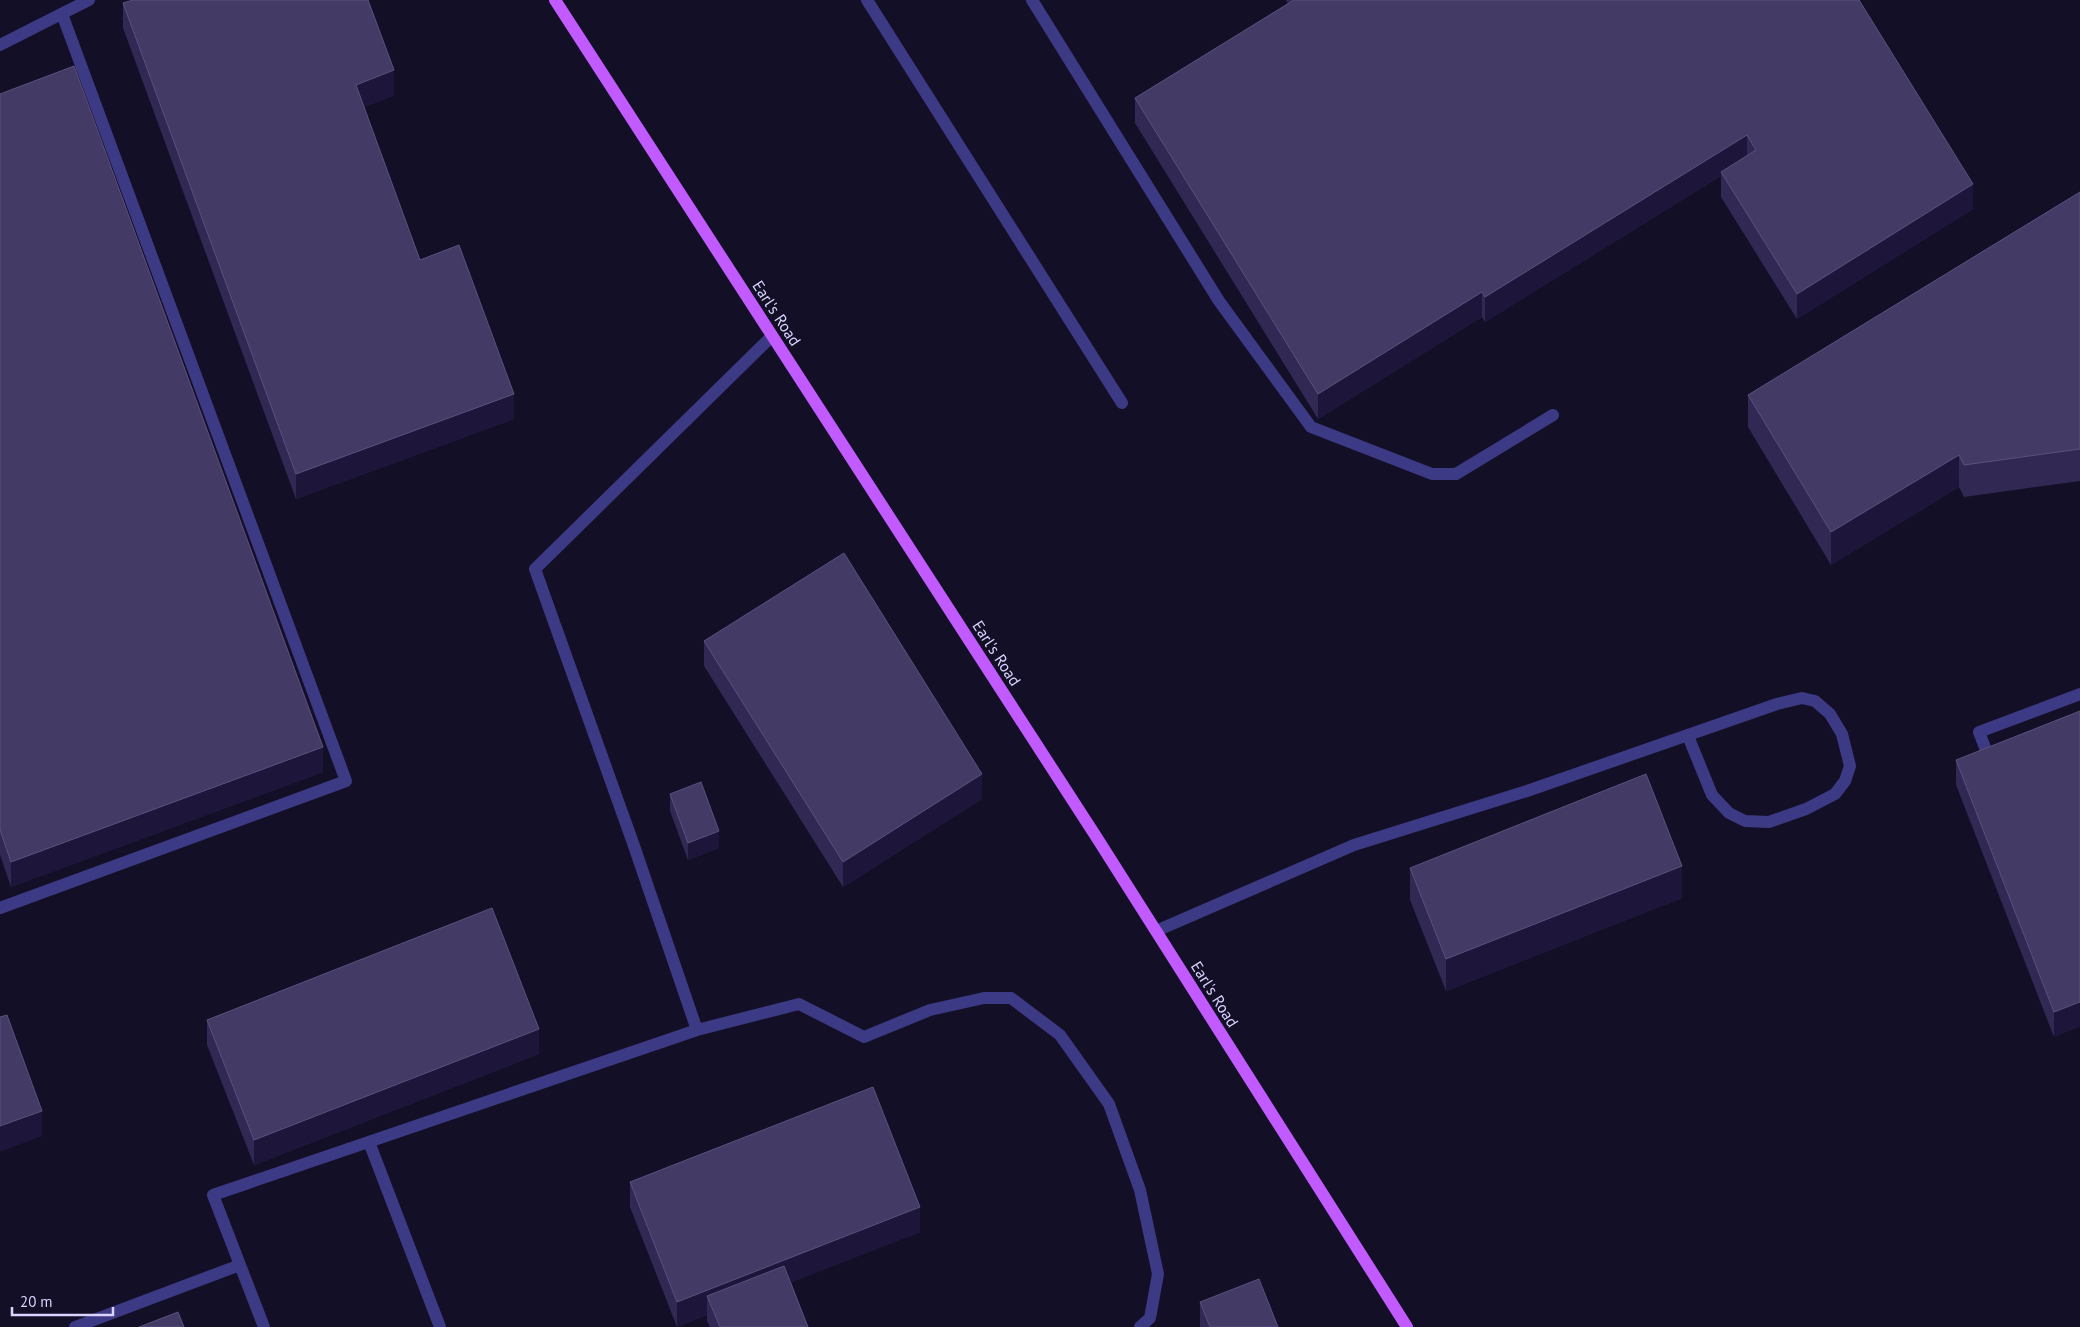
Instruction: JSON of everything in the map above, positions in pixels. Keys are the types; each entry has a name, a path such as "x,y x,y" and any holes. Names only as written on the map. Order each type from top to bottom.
{"main road":[{"name":"Earl's Road","path":"554,0 1156,931 1407,1327"}],"lane":[{"path":"0,45 89,0"},
{"path":"867,0 1122,402"},
{"path":"1032,0 1219,301 1311,427 1432,474 1456,474 1553,415"},
{"path":"0,908 346,780 62,14"},
{"path":"697,1030 634,842 535,569 772,336"},
{"path":"1997,778 1979,732 2080,694"},
{"path":"1156,931 1354,845 1527,791 1777,704 1802,698 1815,702 1830,714 1842,734 1850,766 1845,781 1835,794 1806,809 1769,822 1744,821 1729,813 1712,795 1688,736"},
{"path":"264,1327 213,1195 697,1030 799,1004 864,1037 930,1010 984,998 1011,998 1060,1035 1108,1104 1140,1190 1158,1274 1150,1318 1140,1327"},
{"path":"369,1142 440,1327"},
{"path":"74,1327 240,1265"}],"building":[{"path":"133,0 368,0 394,70 356,85 420,260 459,245 514,394 296,474 123,3"},
{"path":"1294,0 1859,0 1973,184 1797,294 1721,172 1756,150 1747,135 1485,297 1482,292 1318,394 1135,98"},
{"path":"74,66 323,747 11,862 0,830 0,94"},
{"path":"2080,192 2080,449 1964,465 1959,455 1831,532 1748,395"},
{"path":"844,553 982,774 843,862 704,641"},
{"path":"2080,711 2080,1002 2054,1012 1956,760"},
{"path":"1646,774 1682,866 1446,959 1410,868"},
{"path":"701,782 719,831 688,843 670,794"},
{"path":"492,908 539,1029 254,1140 207,1020"},
{"path":"7,1015 42,1111 0,1126 0,1017"},
{"path":"873,1087 920,1207 677,1302 630,1182"},
{"path":"784,1266 808,1327 720,1327 707,1296"},
{"path":"1259,1279 1278,1327 1210,1327 1200,1302"},
{"path":"178,1312 184,1327 139,1327"}]}
